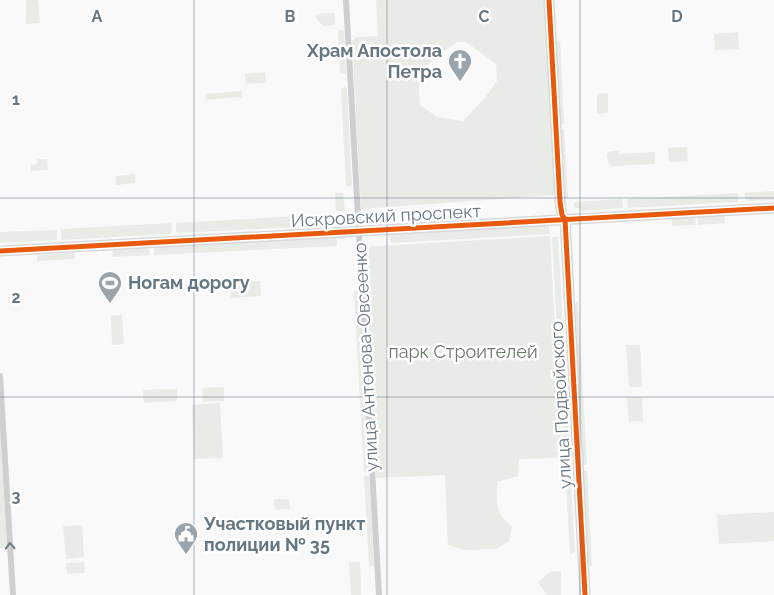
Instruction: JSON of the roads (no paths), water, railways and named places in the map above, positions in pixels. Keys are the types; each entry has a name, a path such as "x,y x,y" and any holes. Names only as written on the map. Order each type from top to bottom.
{"street":[{"name":"улица Антонова-Овсеенко","path":"346,0 379,595"},
{"name":"улица Подвойского","path":"549,0 586,595"},
{"name":"Искровский проспект","path":"562,218 774,203"},
{"name":"Искровский проспект","path":"0,246 774,208"},
{"name":"улица Подвойского","path":"562,218 580,595"},
{"name":"Искровский проспект","path":"0,252 358,229"},
{"path":"0,376 13,595"}],"place":[{"name":"Храм Апостола Петра","path":"460,82"},
{"name":"Ногам дорогу","path":"110,304"},
{"name":"Участковый пункт полиции № 35","path":"186,555"}],"park label":[{"name":"парк Строителей","path":"463,352"}]}
